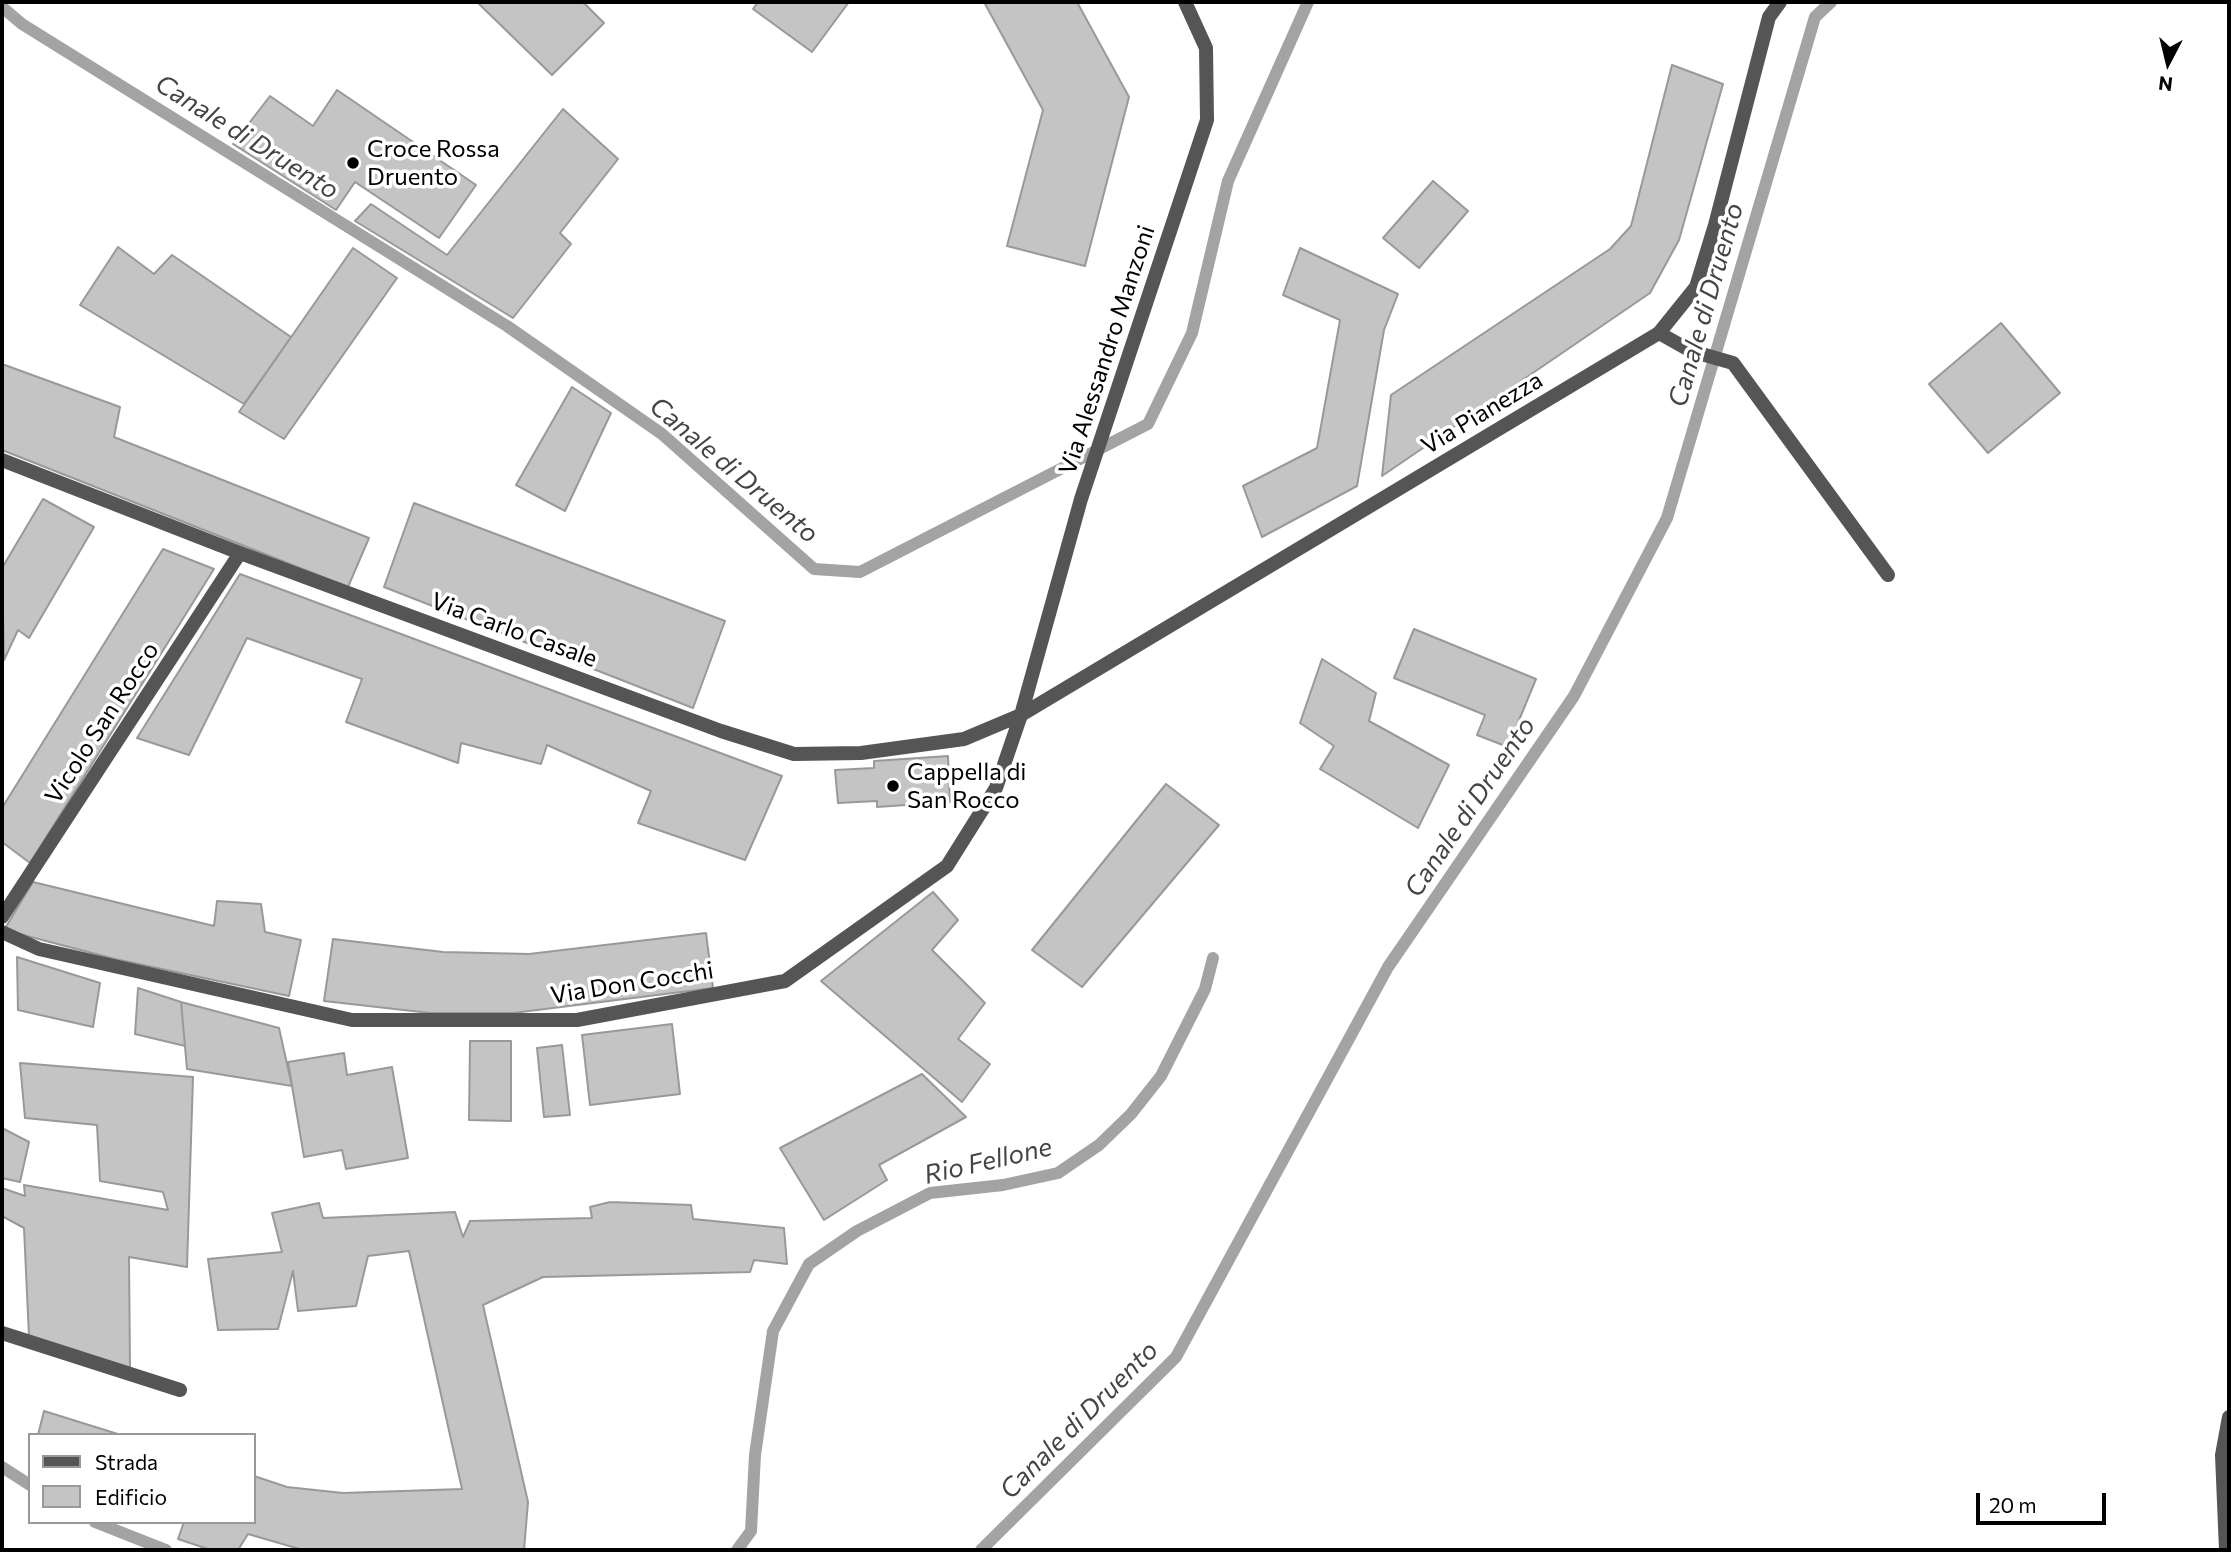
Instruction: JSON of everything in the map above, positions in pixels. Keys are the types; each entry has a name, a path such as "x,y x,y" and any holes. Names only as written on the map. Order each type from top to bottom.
{"street":[{"name":"Via Alessandro Manzoni","path":"1021,715 1081,499 1207,120 1206,48 1185,2"},
{"name":"Via Pianezza","path":"1021,715 1659,333 1696,287 1715,225 1769,16 1780,2"},
{"path":"1659,333 1691,351 1733,363 1888,575"},
{"name":"Via Carlo Casale","path":"2,460 240,553 721,731 794,754 861,753 964,739 1021,715"},
{"name":"Vicolo San Rocco","path":"2,917 240,553"},
{"name":"Via Don Cocchi","path":"2,932 38,949 352,1020 577,1020 785,981 947,866 996,788 1021,715"},
{"path":"2,1333 180,1390"},
{"path":"2226,1550 2222,1455 2229,1417"}],"building":[{"path":"477,2 583,2 604,23 552,75"},
{"path":"758,2 849,2 812,52 753,9"},
{"path":"984,2 1077,2 1129,97 1085,266 1007,246 1043,110"},
{"path":"1672,65 1723,84 1679,240 1650,293 1382,476 1391,395 1610,249 1631,226"},
{"name":"Croce Rossa Druento","path":"337,90 476,185 439,238 355,182 336,210 233,144 270,96 313,126"},
{"path":"563,109 618,159 560,233 571,244 513,318 355,221 371,204 447,255"},
{"path":"1433,181 1468,211 1419,268 1383,238"},
{"path":"118,247 154,274 172,255 291,337 244,404 80,305"},
{"path":"353,248 397,278 284,439 239,412"},
{"path":"1300,248 1398,294 1384,330 1357,486 1262,537 1243,486 1317,448 1340,320 1283,295"},
{"path":"2001,323 2060,393 1988,453 1929,384"},
{"path":"2,364 120,407 114,437 369,538 348,587 2,450"},
{"path":"572,387 611,413 565,511 516,485"},
{"path":"43,499 94,527 29,638 18,630 4,660 2,568"},
{"path":"414,503 725,621 693,708 384,587"},
{"path":"163,549 214,569 30,863 2,842 2,808"},
{"path":"240,574 782,776 745,860 638,823 651,791 547,745 541,764 461,743 458,763 346,722 362,679 247,638 189,755 137,738"},
{"path":"1414,629 1536,679 1508,747 1477,735 1485,715 1394,678"},
{"path":"1322,659 1376,693 1369,721 1449,765 1418,828 1320,769 1334,746 1300,723"},
{"name":"Cappella di San Rocco","path":"948,756 950,802 877,807 877,801 838,803 835,770 874,768 874,761"},
{"path":"1166,784 1219,825 1082,987 1032,950"},
{"path":"33,882 214,926 217,901 261,904 265,932 301,940 289,996 115,959 4,930"},
{"path":"933,892 958,920 932,950 985,1003 958,1039 990,1064 962,1102 821,981"},
{"path":"706,933 713,988 513,1013 430,1013 324,1001 333,939 443,952 529,954"},
{"path":"17,957 100,983 93,1027 18,1010"},
{"path":"138,988 181,1002 185,1046 135,1034"},
{"path":"181,1002 279,1028 292,1086 187,1069"},
{"path":"672,1024 680,1094 590,1105 582,1035"},
{"path":"470,1041 511,1041 511,1121 469,1120"},
{"path":"562,1045 570,1115 544,1117 537,1048"},
{"path":"344,1053 347,1075 392,1067 408,1158 346,1169 342,1150 304,1157 288,1062"},
{"path":"20,1063 193,1077 187,1267 129,1257 130,1369 29,1337 24,1228 2,1216 2,1188 25,1196 24,1185 168,1210 163,1192 100,1181 97,1125 25,1118"},
{"path":"922,1074 966,1117 879,1165 887,1180 824,1220 780,1148"},
{"path":"2,1128 29,1142 20,1182 2,1178"},
{"path":"610,1202 691,1205 693,1219 784,1228 787,1264 754,1260 750,1272 543,1277 483,1305 528,1502 524,1550 303,1550 248,1534 238,1550 211,1550 178,1539 183,1524 256,1524 256,1477 287,1487 343,1493 462,1489 409,1251 368,1256 356,1306 298,1311 293,1271 278,1329 218,1330 208,1259 282,1252 272,1213 319,1203 323,1218 455,1212 463,1237 470,1221 592,1218 590,1207"},
{"path":"44,1411 115,1433 38,1433"}],"waterway":[{"name":"Canale di Druento","path":"2,7 22,24 507,326 662,434 814,569 860,572 1148,424 1192,333 1228,181 1308,2"},
{"name":"Canale di Druento","path":"981,1550 1176,1357 1388,967 1574,696 1667,518 1815,17 1831,2"},
{"name":"Rio Fellone","path":"737,1550 751,1531 755,1455 773,1331 809,1264 857,1231 930,1193 1003,1185 1058,1173 1099,1145 1131,1114 1161,1076 1205,989 1213,958"},
{"name":"Rio Fellone","path":"2,1467 28,1484"},
{"name":"Rio Fellone","path":"100,1524 166,1550"}],"place":[{"name":"Croce Rossa Druento","path":"353,163"},
{"name":"Cappella di San Rocco","path":"893,786"}]}
